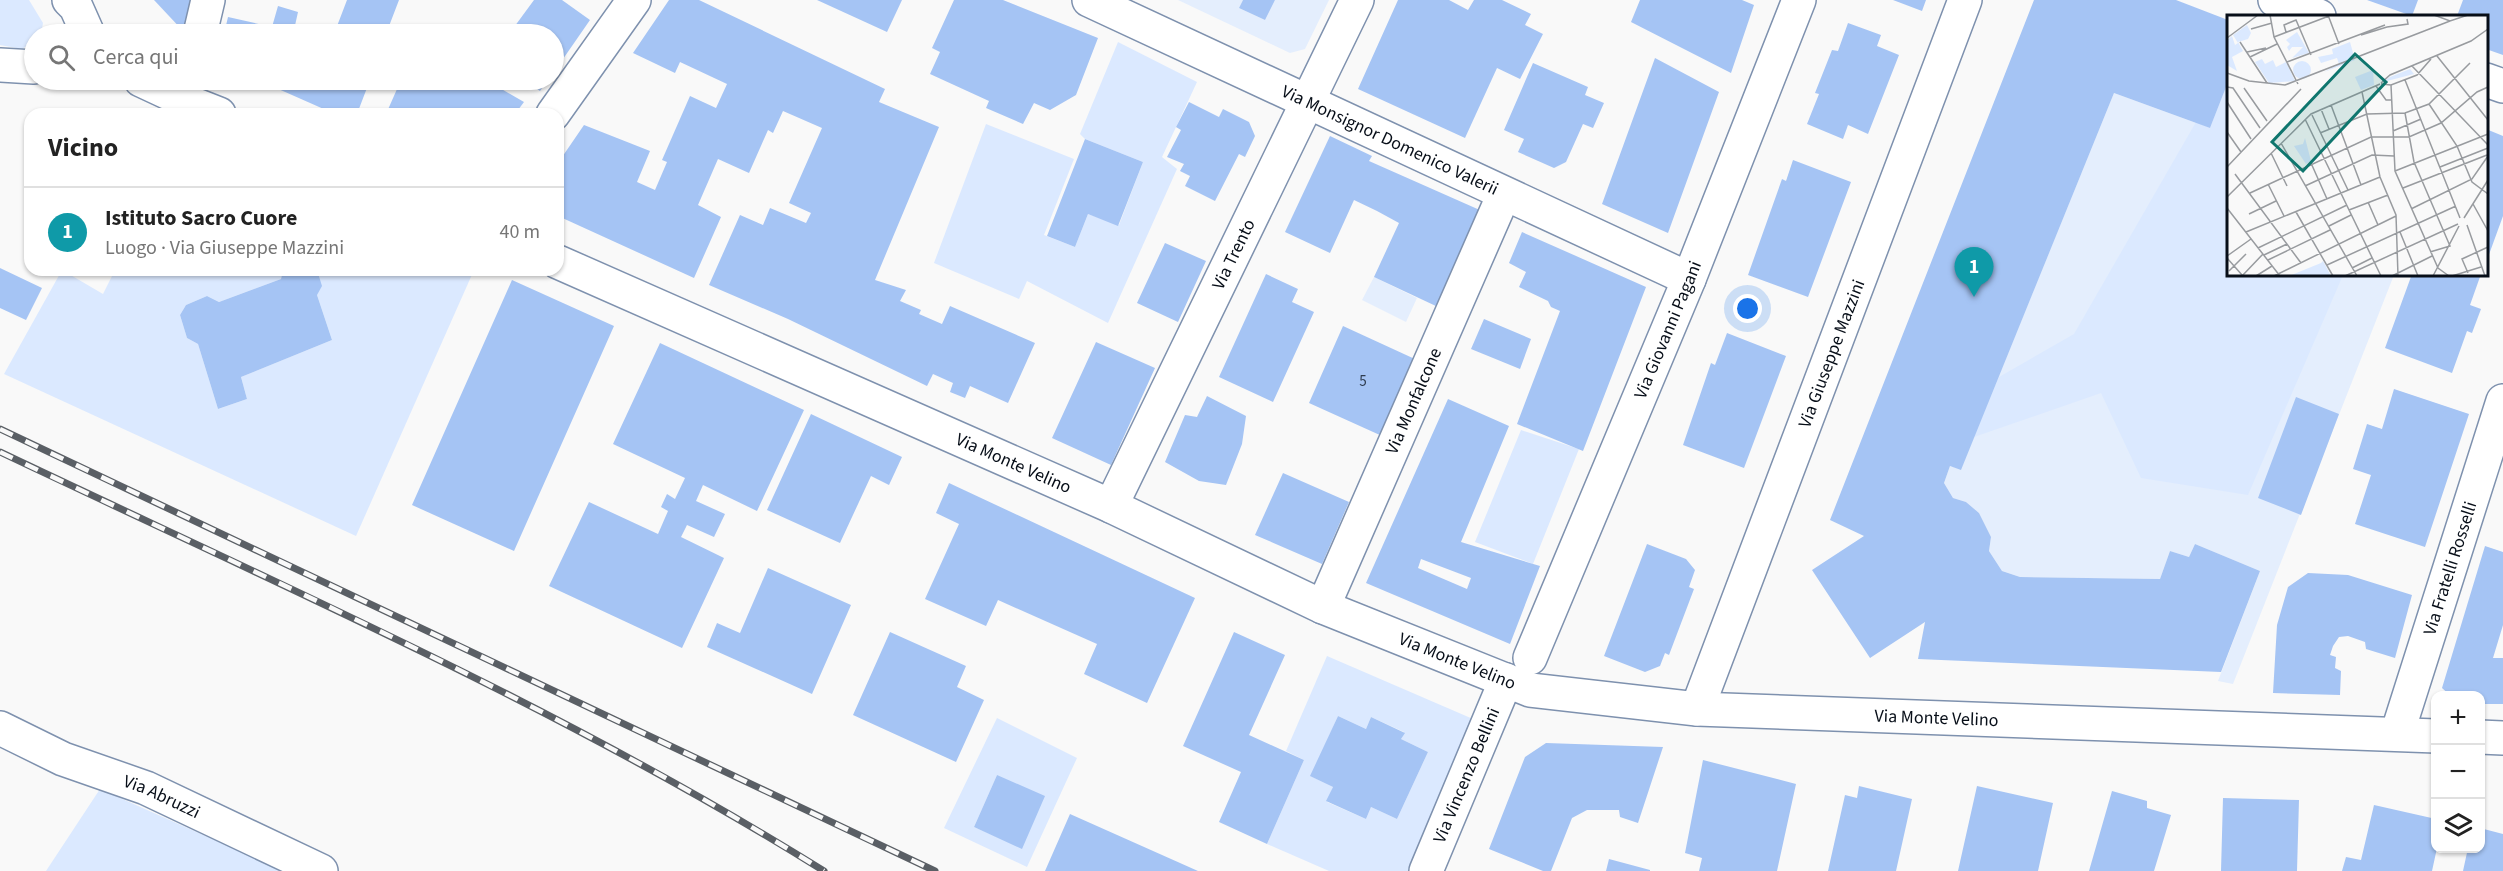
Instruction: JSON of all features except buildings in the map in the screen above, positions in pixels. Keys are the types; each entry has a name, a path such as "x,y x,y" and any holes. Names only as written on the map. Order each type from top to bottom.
{"street":[{"path":"69,0 76,7 84,24"},
{"path":"202,24 208,0"},
{"path":"557,108 634,0"},
{"name":"Via Monsignor Domenico Valerii","path":"1089,0 1689,279"},
{"name":"Via Trento","path":"1111,506 1357,0"},
{"name":"Via Giovanni Pagani","path":"1530,658 1689,279 1799,0"},
{"name":"Via Giuseppe Mazzini","path":"1697,709 1965,0"},
{"path":"2275,0 2316,15"},
{"path":"0,65 24,66"},
{"path":"2488,80 2503,86"},
{"path":"188,90 211,108"},
{"name":"Via Monfalcone","path":"1323,607 1504,194"},
{"name":"Via Monte Velino","path":"564,265 1111,506 1323,607 1530,690 1697,709 2431,736"},
{"name":"Via Fratelli Rosselli","path":"2397,734 2503,401"},
{"name":"Via Vincenzo Bellini","path":"1426,871 1506,680"},
{"name":"Via Abruzzi","path":"0,728 63,759 146,788 321,871"},
{"path":"2485,737 2503,738"}],"shaded area":[{"path":"0,0 29,0 43,24 24,24 24,48 22,49 0,45"},
{"path":"1178,0 1243,0 1239,8 1265,20 1275,0 1329,0 1305,49 1290,53"},
{"path":"1118,42 1197,82 1162,157 1177,169 1108,323 1027,281 1019,299 934,263 986,124 1074,159 1044,235 1075,247 1088,214 1119,225 1143,162 1085,139 1080,134"},
{"path":"2227,85 2227,276 2394,276 2233,684 2218,681 2260,571 2195,544 2189,557 2170,551 2160,579 2020,577 2002,571 1989,551 1991,537 1979,513 1966,502 1953,498 1944,483 1950,466 1961,469 2114,93 2210,128"},
{"path":"2227,85 2227,276 2343,276 2248,495 2141,478 2101,393 1974,437 1999,377 2074,334 2196,122 2210,128"},
{"path":"59,276 72,276 103,294 112,276 282,276 281,279 219,302 207,296 186,305 180,315 187,338 198,344 218,409 247,399 241,377 332,340 317,295 317,276 471,276 356,536 4,374"},
{"path":"1374,277 1417,298 1406,322 1362,300"},
{"path":"1521,430 1579,449 1533,564 1475,542"},
{"path":"1327,656 1473,719 1411,871 1329,871 1267,844 1304,760 1286,751","holes":["1338,716 1366,729 1371,717 1404,732 1401,739 1428,752 1397,819 1371,807 1366,819 1327,802 1333,787 1311,776"]},
{"path":"997,718 1077,758 1027,867 944,828","holes":["997,775 1022,848 974,827"]},
{"path":"100,789 284,871 46,871"}],"railway":[{"path":"0,429 935,871"},
{"path":"0,452 314,600 522,702 624,755 824,871"}],"place":[{"name":"Istituto Sacro Cuore","path":"1974,297"}]}
